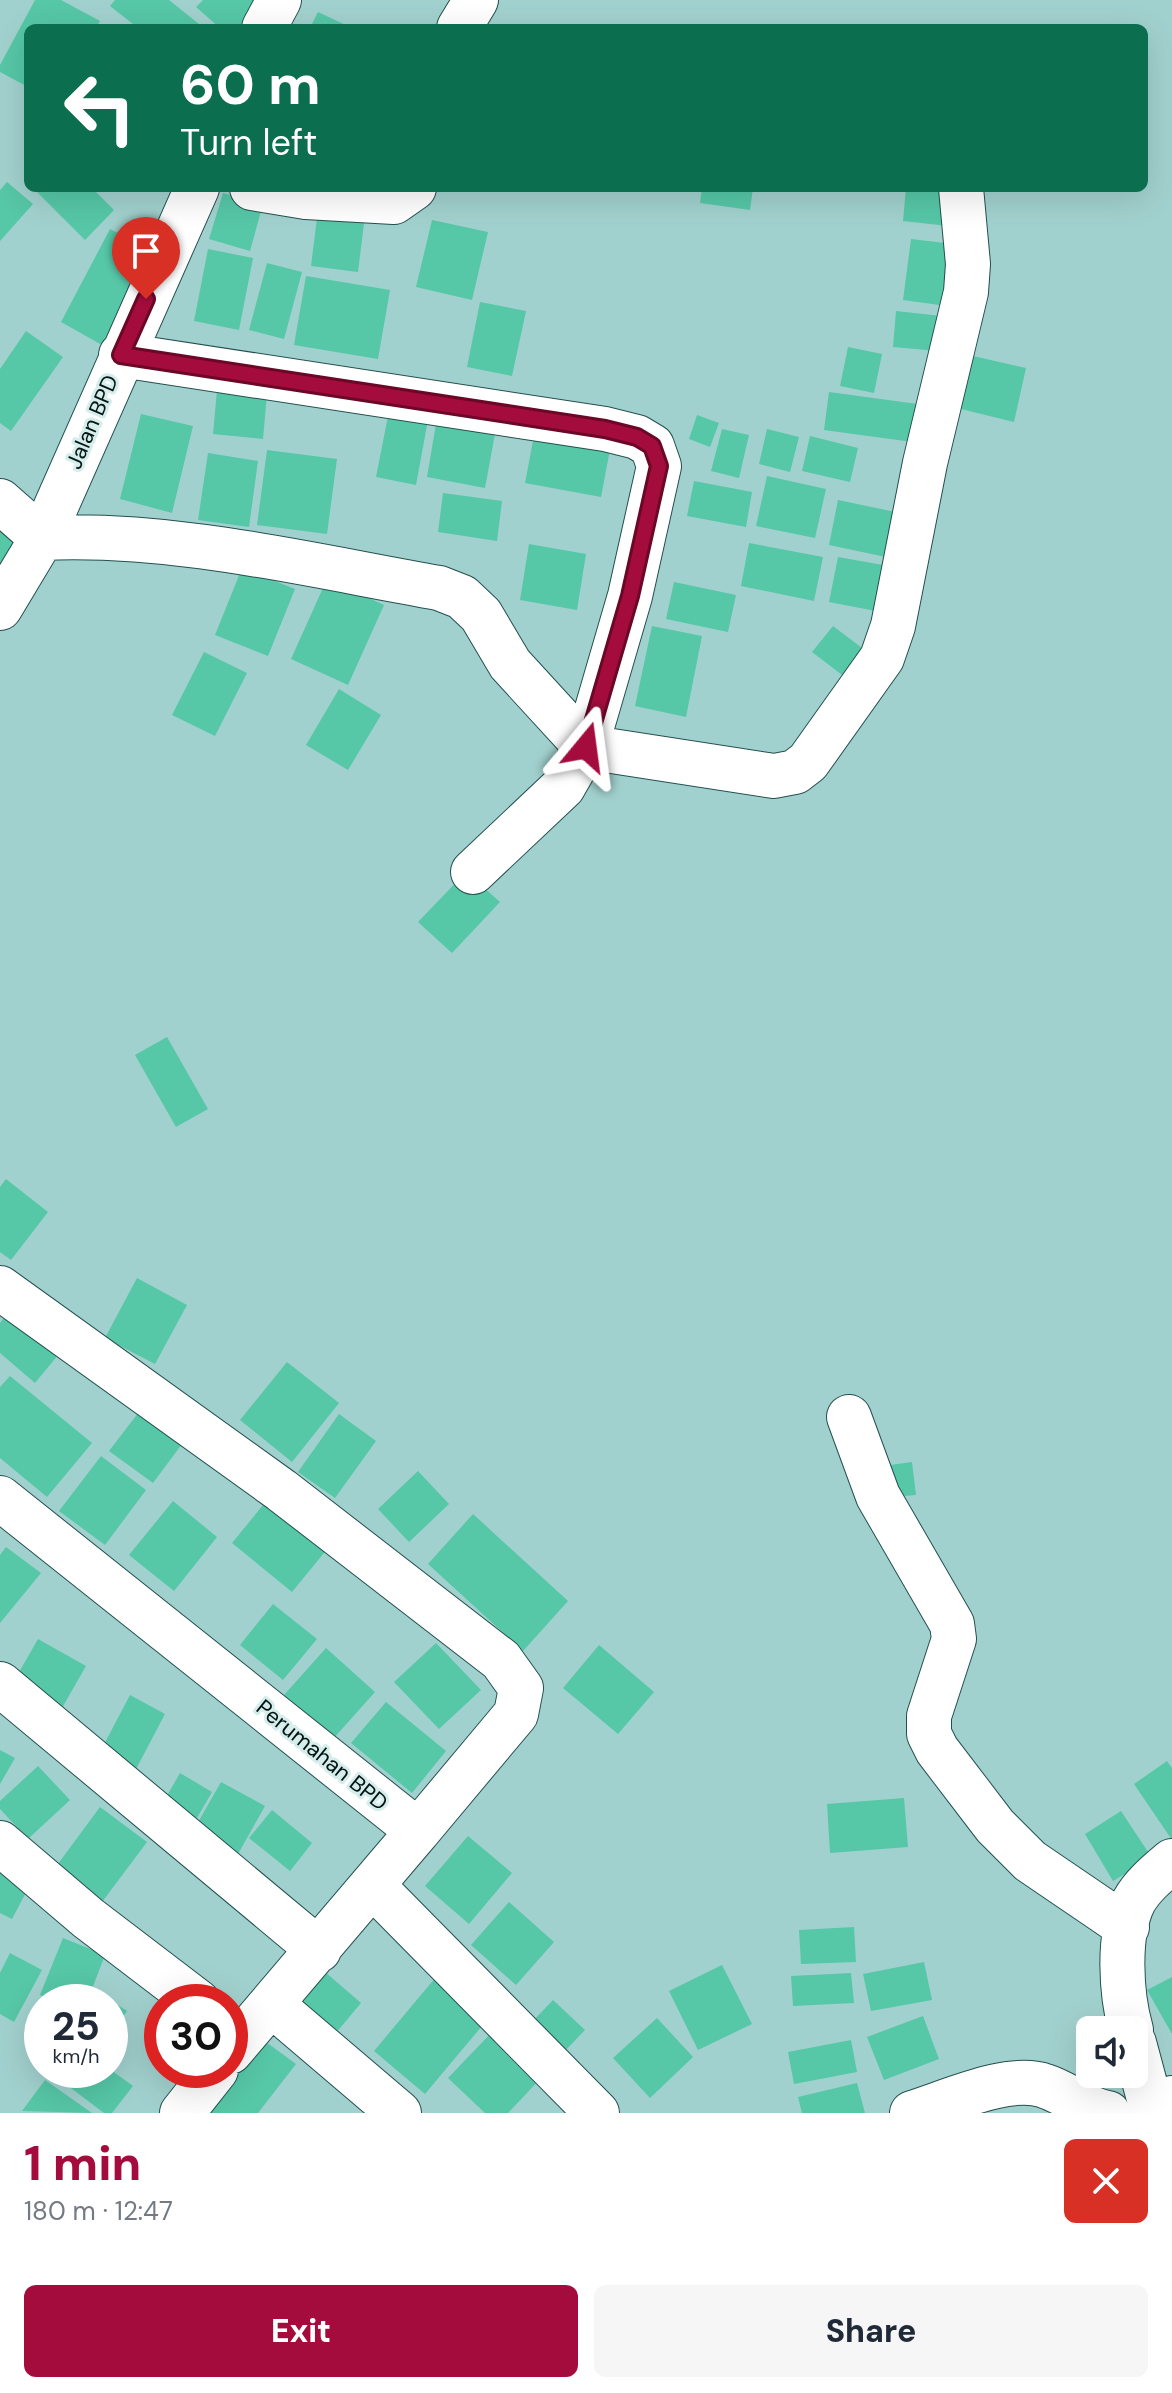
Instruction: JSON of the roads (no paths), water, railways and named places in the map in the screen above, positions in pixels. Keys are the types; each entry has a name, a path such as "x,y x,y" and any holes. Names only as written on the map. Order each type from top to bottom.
{"street":[{"path":"266,24 279,0"},
{"path":"461,24 476,0"},
{"name":"Jalan BPD","path":"0,608 42,538 195,192"},
{"path":"276,192 306,197 394,202 408,192"},
{"path":"0,501 42,538 99,535 165,541 439,588 462,597 481,615 510,664 586,747 774,776 795,772 808,762 882,658 893,626 925,463 966,292 968,264 961,192"},
{"path":"121,355 605,429 637,437 652,446 659,466 650,508 630,596 586,747 563,787 473,872"},
{"path":"0,1288 281,1490 501,1660 521,1688 516,1714 319,1950 248,2026"},
{"path":"849,1417 878,1496 952,1624 954,1639 929,1716 929,1734 937,1750 995,1826 1030,1861 1127,1927"},
{"name":"Perumahan BPD","path":"0,1498 418,1831"},
{"path":"0,1684 319,1950"},
{"path":"0,1843 88,1918 174,1984"},
{"path":"1130,2016 1124,1946 1134,1901 1148,1882 1172,1861"},
{"path":"373,1886 597,2113"},
{"path":"271,2004 399,2113"},
{"path":"912,2113 1018,2081 1044,2085 1097,2111 1108,2113"},
{"path":"1148,2086 1155,2108"},
{"path":"182,2113 202,2088"}]}
